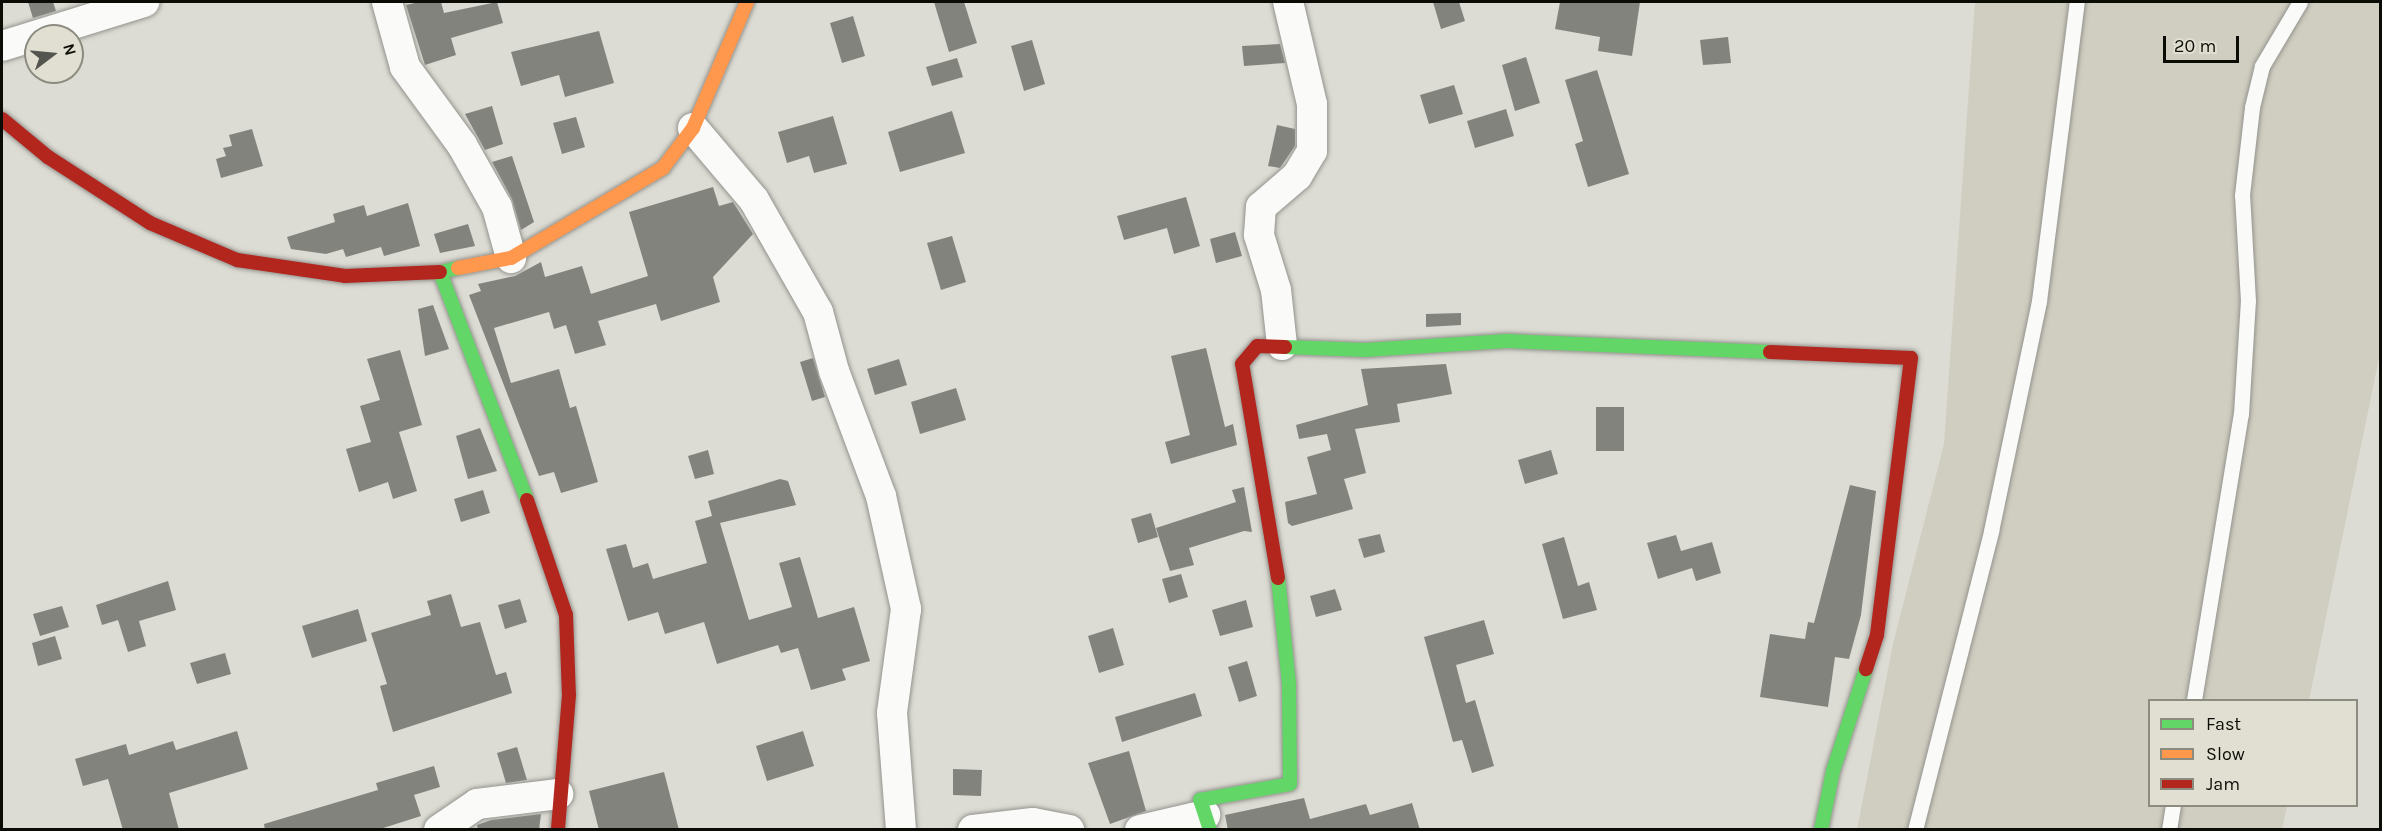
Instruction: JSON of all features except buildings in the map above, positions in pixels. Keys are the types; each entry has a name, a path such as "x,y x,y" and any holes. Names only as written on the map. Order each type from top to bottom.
{"street":[{"path":"2,46 144,2"},
{"path":"387,2 405,66 462,144 497,207 511,258"},
{"path":"2,118 48,157 150,223 237,260 345,276 440,272 511,258 663,168 693,128 747,2"},
{"path":"1282,345 1276,290 1259,235 1261,207 1297,176 1312,151 1312,104 1288,2"},
{"path":"693,128 754,200 818,312 834,371 881,496 906,609 892,713 901,830"},
{"path":"440,272 518,474 566,615 569,695 558,794 558,830"},
{"path":"1140,830 1208,822 1200,800 1290,784 1289,684 1278,574 1242,364 1257,346 1282,345 1365,350 1507,340 1911,358 1877,635 1833,771 1821,830"},
{"path":"439,830 477,804 558,794"},
{"path":"973,830 1033,823 1069,830"}],"lane":[{"path":"1915,830 1990,531 2039,301 2077,2"},
{"path":"2194,699 2241,414 2248,301 2242,195 2252,107 2262,66 2300,2"},
{"path":"2169,830 2173,807"}],"shaded area":[{"path":"1975,2 2380,2 2380,353 2309,699 2148,699 2148,807 2287,807 2282,829 1857,830 1893,644 1944,444"}],"traffic: fast":[{"path":"458,268 440,272 527,500"},
{"path":"1285,347 1365,350 1507,341 1770,352"},
{"path":"1210,830 1200,800 1290,784 1289,684 1278,578"},
{"path":"1821,830 1833,771 1866,669"}],"traffic: slow":[{"path":"458,268 511,258 663,168 693,128 747,2"}],"traffic: jam":[{"path":"2,119 48,157 150,223 237,260 345,276 440,272"},
{"path":"1278,578 1242,364 1257,346 1285,347"},
{"path":"1770,352 1911,358 1877,635 1866,669"},
{"path":"527,500 566,615 569,695 558,830"}]}
